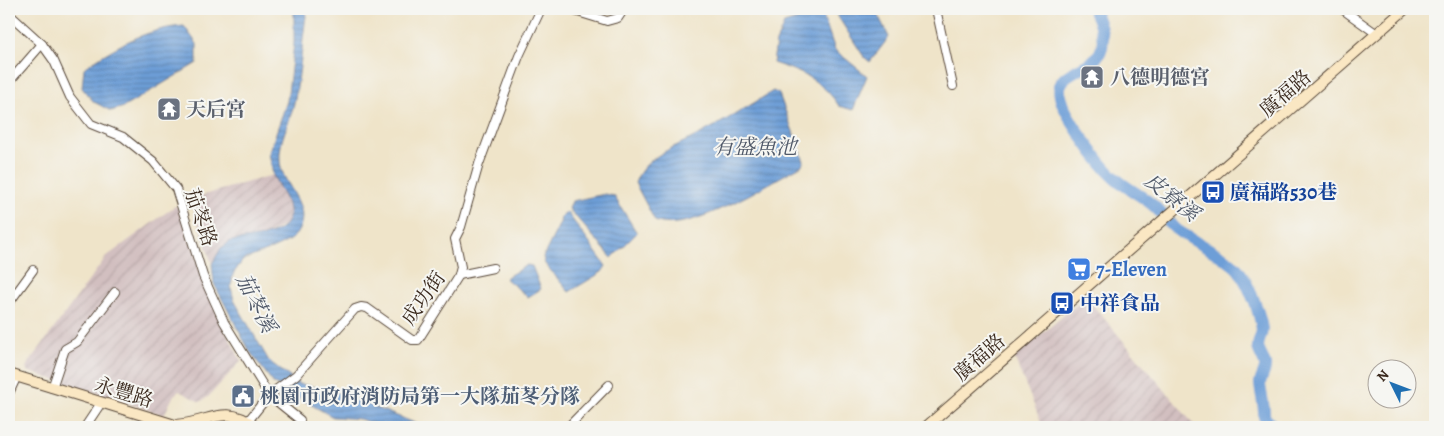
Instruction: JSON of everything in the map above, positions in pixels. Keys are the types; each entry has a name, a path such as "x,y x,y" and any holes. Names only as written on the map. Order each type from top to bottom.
{"street":[{"name":"成功街","path":"269,395 293,377 355,309 367,308 412,340 418,340 459,276 461,267 455,239 462,227 479,164 519,56 541,9"},
{"path":"568,9 607,21 618,18 624,9"},
{"path":"936,9 953,86"},
{"path":"1342,9 1377,34"},
{"name":"廣福路","path":"926,427 1405,9"},
{"name":"茄苳路","path":"9,14 42,44 54,61 70,97 91,124 123,137 153,161 176,189 203,276 249,365 269,395 300,420"},
{"path":"9,82 42,44"},
{"path":"459,276 493,268"},
{"path":"9,303 32,270"},
{"path":"52,388 65,349 77,342 115,292"},
{"path":"9,393 13,375"},
{"name":"永豐路","path":"13,375 175,425 188,425 226,414 252,424"},
{"path":"568,427 609,384"},
{"path":"252,424 269,395"},
{"path":"85,427 101,403"}],"shaded area":[{"path":"273,175 288,204 290,215 286,224 264,236 221,248 212,264 190,199"},
{"path":"175,206 179,208 218,315 241,361 209,396 200,402 179,391 174,395 164,415 27,371 26,367 106,257"},
{"name":"中祥食品","path":"1086,297 1196,427 1043,427 1014,357"}],"water":[{"path":"294,9 307,9 296,91 292,111 282,139 280,162 282,171 300,205 301,223 297,233 287,241 243,260 233,274 231,287 234,300 269,361 299,384 331,390 425,427 383,427 360,419 333,417 274,384 250,352 214,284 212,264 221,248 231,241 264,236 279,230 286,224 290,215 288,204 273,175 269,153 287,101 294,43"},
{"name":"有盛魚池","path":"812,9 821,9 835,50 867,76 853,110 839,106 818,83 810,78 773,63 776,42 784,24 803,18"},
{"path":"833,9 881,9 878,15 889,37 870,62 864,57"},
{"path":"184,26 197,44 197,63 124,107 111,111 94,102 82,88 84,68 107,53 131,40 157,30"},
{"name":"有盛魚池","path":"773,91 779,94 804,161 801,166 729,205 708,214 688,221 670,224 655,221 635,183 639,174 646,166 662,153 719,124"},
{"path":"605,194 614,196 637,233 612,258 569,209 572,201"},
{"path":"567,212 606,266 602,272 569,292 545,264 543,257 560,223 561,217"},
{"path":"527,265 532,266 541,289 528,297 505,278"}],"waterway":[{"name":"皮寮溪","path":"1093,9 1102,33 1102,49 1095,59 1063,79 1059,89 1063,105 1072,123 1086,143 1113,176 1151,204 1177,230 1220,255 1240,272 1254,299 1261,322 1262,331 1258,347 1265,365 1260,383 1264,417 1274,427"}],"place":[{"name":"八德明德宮","path":"1092,77"},
{"name":"天后宮","path":"169,109"},
{"name":"廣福路530巷","path":"1213,192"},
{"name":"7-Eleven","path":"1079,269"},
{"name":"中祥食品","path":"1062,303"},
{"name":"桃園市政府消防局第一大隊茄苳分隊","path":"243,396"}],"water label":[{"name":"茄苳溪","path":"256,303"}]}
